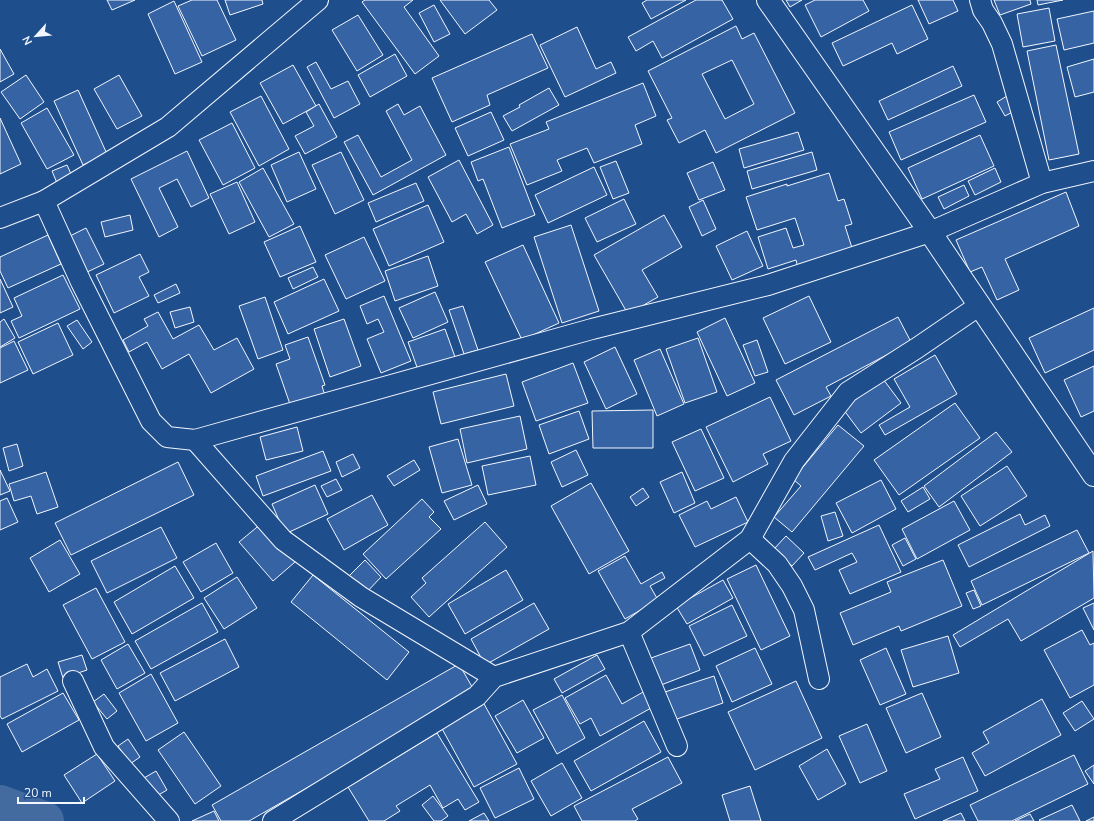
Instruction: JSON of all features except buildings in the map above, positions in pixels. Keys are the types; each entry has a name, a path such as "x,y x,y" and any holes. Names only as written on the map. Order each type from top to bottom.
{"street":[{"path":"0,218 44,201 168,127 318,0"},
{"path":"768,0 930,232 1094,475"},
{"path":"980,0 983,10 1002,44 1042,183"},
{"path":"44,201 80,282 151,421 167,436 195,440 592,329 768,285 930,232 1042,183 1094,171"},
{"path":"273,821 476,696 494,677 629,632 750,539 794,461 848,392 917,348 980,305"},
{"path":"195,440 283,540 361,597 494,677"},
{"path":"750,539 777,564 792,586 804,610 819,679"},
{"path":"629,632 677,746"},
{"path":"73,681 104,747 169,821"}],"waterway":[{"path":"0,805 44,821"}]}
